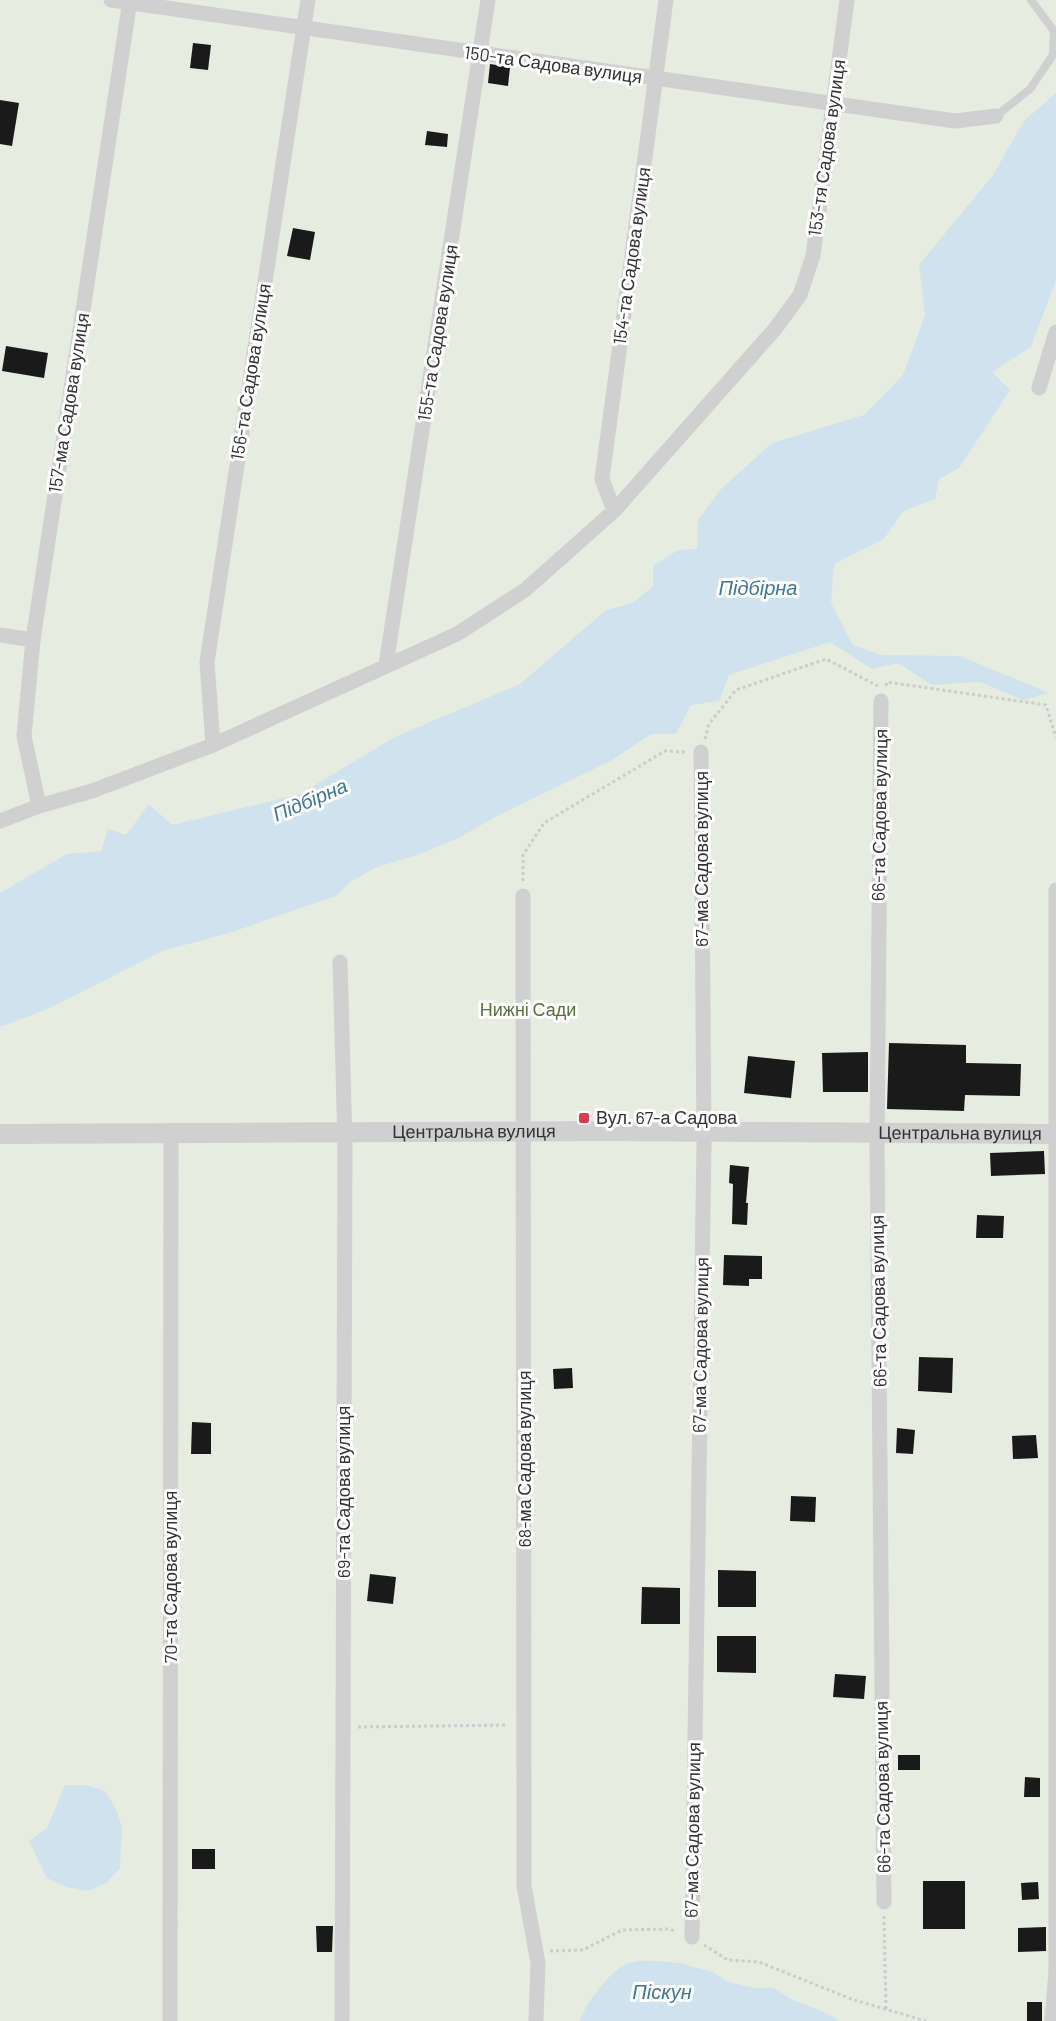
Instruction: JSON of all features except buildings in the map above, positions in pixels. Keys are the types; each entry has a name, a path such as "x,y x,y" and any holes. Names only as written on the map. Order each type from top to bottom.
{"street":[{"name":"150-та Садова вулиця","path":"111,0 955,121 996,116"},
{"name":"156-та Садова вулиця","path":"213,745 207,662 308,0"},
{"name":"155-та Садова вулиця","path":"386,665 488,0"},
{"name":"154-та Садова вулиця","path":"614,511 602,479 666,0"},
{"name":"153-тя Садова вулиця","path":"0,821 39,806 92,791 213,745 457,634 525,590 614,511 775,330 800,295 813,256 847,0"},
{"name":"157-ма Садова вулиця","path":"39,806 24,736 33,640 129,2"},
{"path":"1039,388 1056,332"},
{"path":"0,635 33,640"},
{"name":"66-та Садова вулиця","path":"882,701 877,1132 884,1902"},
{"name":"67-ма Садова вулиця","path":"692,1937 704,1132 701,752"},
{"path":"1052,2021 1056,1971 1056,890"},
{"name":"68-ма Садова вулиця","path":"524,896 524,1886 538,1963 536,2021"},
{"name":"69-та Садова вулиця","path":"340,962 345,1133 342,2021"},
{"name":"Центральна вулиця","path":"0,1134 877,1132 1056,1134"},
{"name":"70-та Садова вулиця","path":"170,2021 171,1134"}],"lane":[{"path":"996,116 1030,89 1053,55 1054,31 1031,0"}],"path":[{"path":"524,896 523,855 544,823 665,751 701,752"},
{"path":"343,1727 525,1725"},
{"path":"884,1902 886,2010"},
{"path":"536,1951 583,1950 622,1930 670,1929 692,1937 728,1960 759,1962 854,2000 926,2021"}],"green space":[{"name":"Нижні Сади","path":"0,0 1056,0 1056,2021 0,2021"}],"water":[{"name":"Підбірна","path":"1056,93 1056,280 1031,347 992,372 1010,390 959,468 939,479 935,499 903,511 884,539 834,564 831,603 852,644 880,655 960,656 1049,693 1023,700 980,682 932,685 898,663 872,669 830,642 729,675 719,701 691,705 676,734 651,734 612,760 495,817 462,836 423,853 377,867 350,882 336,896 229,933 162,951 50,1008 0,1027 0,893 67,854 101,851 108,829 126,835 149,804 172,825 300,794 395,737 520,684 606,610 633,603 653,586 653,566 678,550 697,549 698,520 722,488 772,443 864,415 903,375 925,315 919,265 993,175 1024,121"},
{"path":"65,1785 85,1785 105,1791 116,1809 122,1827 120,1868 106,1883 88,1891 66,1887 47,1878 29,1841 47,1828"},
{"name":"Піскун","path":"633,1962 679,1963 713,1972 728,1982 756,1988 773,1988 839,2021 579,2021 594,1995 617,1970"}],"place":[{"name":"Вул. 67-а Садова","path":"584,1118"}]}
